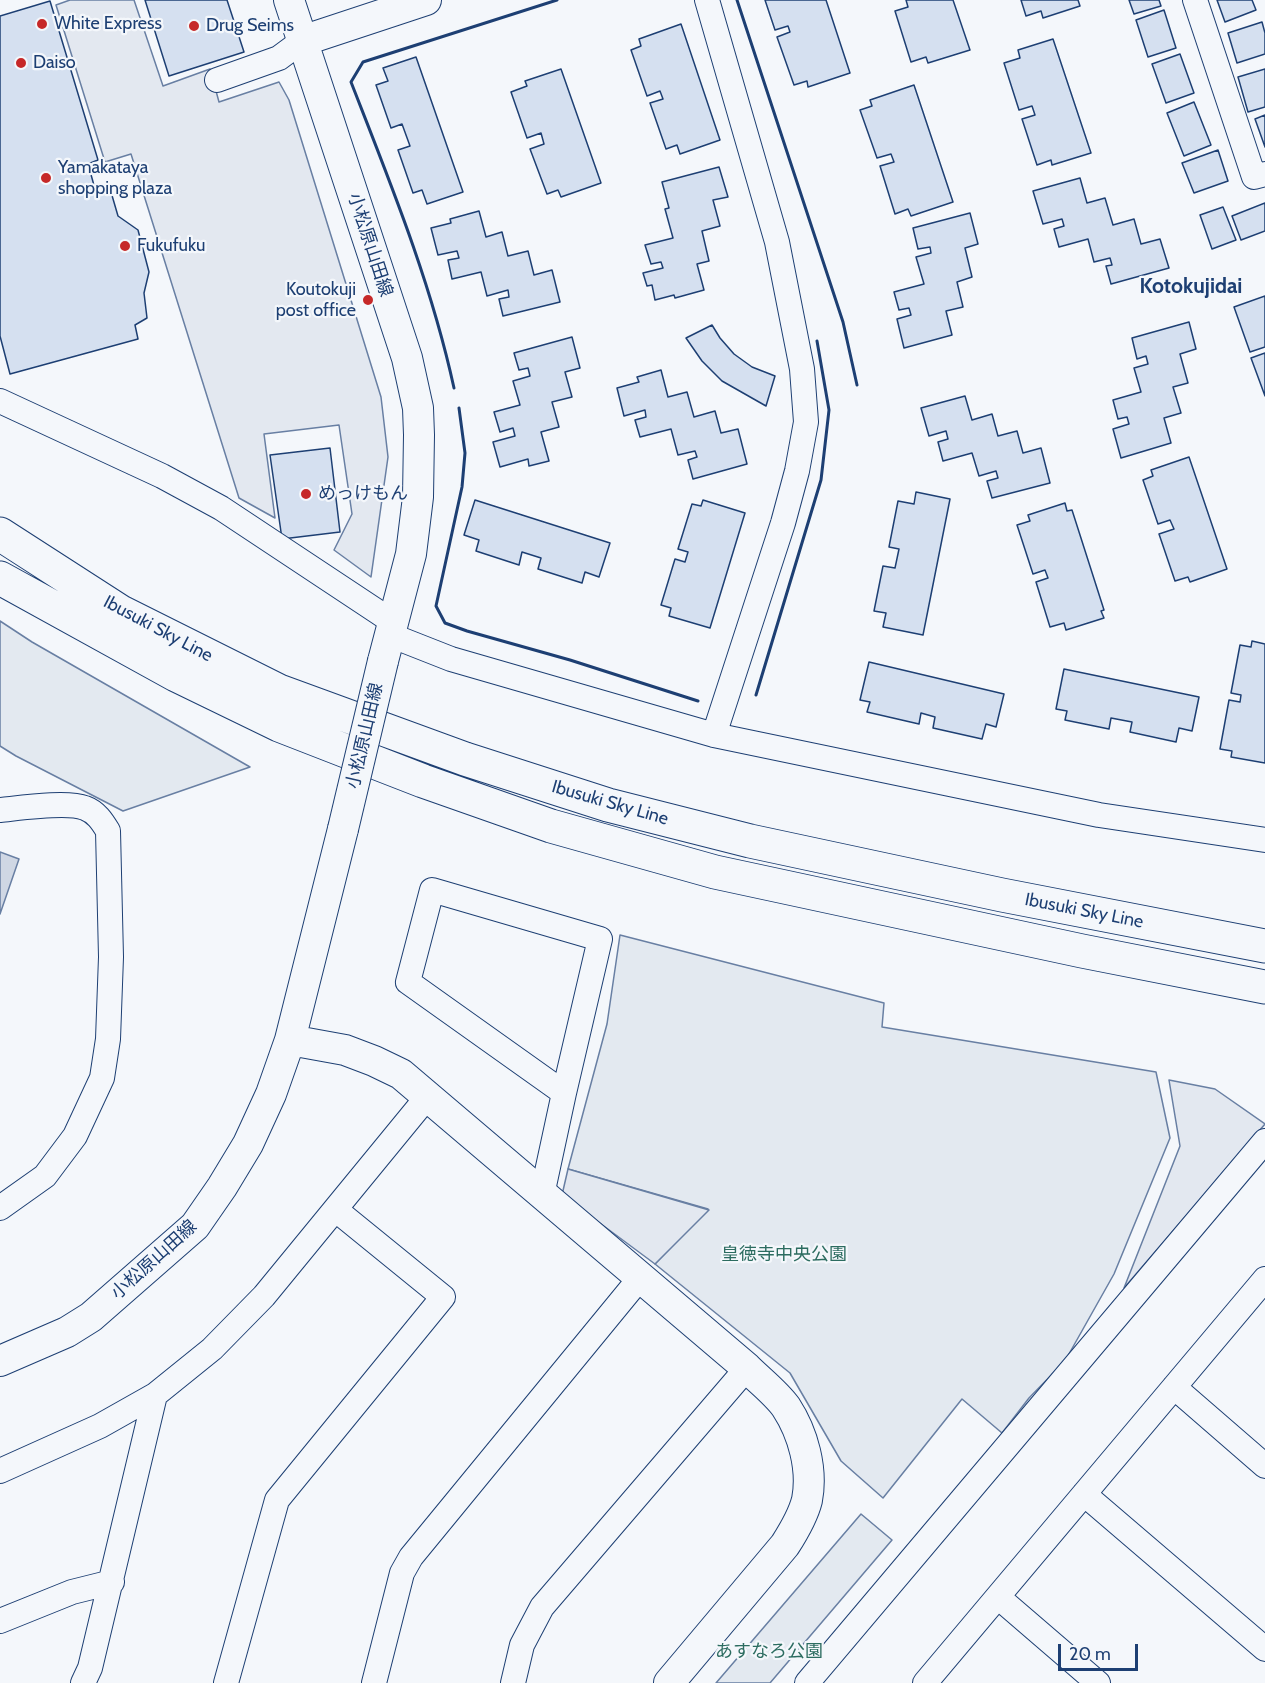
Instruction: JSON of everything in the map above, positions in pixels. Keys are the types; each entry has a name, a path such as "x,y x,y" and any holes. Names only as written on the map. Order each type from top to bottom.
{"main road":[{"name":"Ibusuki Sky Line","path":"0,534 121,612 279,691 465,759 609,805 750,841 1002,895 1265,946"},
{"name":"Ibusuki Sky Line","path":"0,578 176,675 279,725 423,781 551,826 716,872 1082,951 1265,987"}],"street":[{"name":"小松原山田線","path":"0,1361 67,1332 91,1317 195,1226 248,1144 271,1094 290,1040 411,554 418,497 418,408 407,358 289,0"},
{"path":"216,80 279,58 302,41 426,0"},
{"path":"706,0 777,242 802,369 806,422 797,471 783,523 714,735"},
{"path":"1195,0 1254,177 1265,174"},
{"path":"0,401 162,476 221,508 389,639 714,735 1099,815 1265,840"},
{"path":"0,810 63,805 84,807 101,818 108,831 111,957 108,1040 102,1077 75,1136 45,1176 0,1208"},
{"path":"542,1195 600,939 432,890 408,982 564,1093"},
{"path":"290,1040 345,1050 374,1060 401,1074 747,1368 785,1406 803,1439 807,1474 807,1500 798,1526 785,1545 669,1683"},
{"path":"0,1471 100,1426 155,1395 212,1349 264,1296 429,1096"},
{"path":"807,1683 1265,1141"},
{"path":"226,1683 277,1500 443,1297 336,1210"},
{"path":"374,1683 402,1573 411,1557 640,1278"},
{"path":"925,1683 1265,1279"},
{"path":"513,1683 522,1645 542,1607 747,1368"},
{"path":"1174,1387 1265,1466"},
{"path":"82,1683 90,1668 112,1582 155,1395"},
{"path":"1084,1494 1265,1649"},
{"path":"0,1621 72,1592 112,1582"},
{"path":"998,1597 1098,1683"}],"green space":[{"path":"0,621 32,642 250,767 123,811 16,756 0,746"},
{"name":"皇徳寺中央公園","path":"620,935 884,1003 882,1027 1156,1072 1170,1138 1114,1274 1065,1361 1029,1398 1002,1433 962,1399 883,1498 841,1461 790,1373 655,1264 708,1209 568,1169 607,1024"},
{"name":"あすなろ公園","path":"861,1514 892,1540 770,1683 716,1683"}],"shaded area":[{"path":"70,0 134,0 163,86 210,69 219,102 279,82 289,100 381,397 388,457 371,577 334,550 352,514 339,425 264,434 275,518 239,498 131,154 105,162 56,5"},
{"path":"0,852 19,859 0,914"},
{"path":"1169,1080 1215,1089 1265,1124 1124,1288 1180,1146"},
{"path":"568,1169 709,1210 655,1264 562,1195"}],"building":[{"name":"Drug Seims","path":"145,0 227,0 244,52 169,76"},
{"path":"765,0 826,0 850,73 808,87 807,81 794,85 777,37 790,32 788,26 775,30"},
{"path":"906,0 953,0 970,50 928,63 926,57 911,62 895,11 908,7"},
{"path":"1021,0 1078,0 1080,6 1043,18 1041,11 1026,16"},
{"path":"1129,0 1159,0 1161,6 1134,14"},
{"path":"1217,0 1252,0 1256,10 1225,22"},
{"name":"Yamakataya shopping plaza","path":"50,1 98,160 88,164 97,196 111,192 118,216 138,230 149,272 144,293 147,318 135,325 138,339 10,374 0,336 0,16"},
{"path":"1164,10 1176,48 1148,57 1136,20"},
{"path":"1262,22 1265,33 1265,54 1237,63 1228,33"},
{"path":"681,24 720,140 680,154 677,145 666,149 650,103 663,99 660,91 647,96 631,50 641,46 639,39"},
{"path":"1053,39 1091,153 1052,165 1051,160 1037,165 1022,119 1035,115 1032,106 1019,110 1004,63 1020,58 1018,50"},
{"path":"1180,54 1194,93 1166,103 1152,64"},
{"path":"416,57 463,192 427,204 422,190 413,193 398,150 410,146 402,124 391,128 376,85 388,81 383,68"},
{"path":"561,69 601,183 561,197 558,190 547,194 530,149 544,144 541,133 527,138 511,92 527,86 525,81"},
{"path":"1265,69 1265,107 1248,112 1238,77"},
{"path":"914,85 953,202 911,216 908,209 895,214 880,166 894,162 891,154 877,158 860,110 872,106 870,100"},
{"path":"1194,102 1211,145 1184,156 1167,113"},
{"path":"1265,115 1265,147 1255,119"},
{"path":"1218,150 1228,181 1194,193 1182,163"},
{"path":"719,167 728,197 713,200 720,226 702,231 709,261 697,264 704,290 675,298 674,295 655,300 652,285 647,286 643,273 663,268 661,262 651,264 645,245 673,238 665,209 669,208 662,182"},
{"path":"1080,178 1087,203 1105,198 1113,225 1134,219 1141,244 1160,239 1169,268 1111,284 1106,266 1112,265 1110,258 1094,262 1088,239 1059,247 1054,229 1064,226 1062,219 1043,224 1033,191"},
{"path":"1265,203 1265,231 1241,240 1232,216"},
{"path":"1223,207 1236,240 1212,249 1200,215"},
{"path":"479,211 486,237 502,232 508,256 528,251 534,275 552,270 560,302 503,316 499,299 509,297 508,290 487,296 481,272 452,279 448,260 459,258 457,251 438,255 431,228 451,223 450,219"},
{"path":"970,213 978,244 965,248 972,277 957,282 963,307 946,311 952,335 904,348 897,319 911,315 909,308 899,310 894,292 924,284 916,257 931,253 930,247 918,249 913,228"},
{"path":"1265,296 1265,347 1250,352 1234,307"},
{"path":"1189,322 1196,349 1180,354 1188,383 1173,387 1181,413 1164,418 1171,443 1121,458 1113,429 1129,424 1127,417 1118,419 1113,400 1141,392 1134,368 1148,364 1146,356 1137,359 1132,338"},
{"path":"712,325 734,354 752,367 775,376 766,406 722,381 702,361 686,338"},
{"path":"572,337 580,368 565,372 572,397 552,402 559,427 541,432 549,461 529,466 528,459 500,467 493,442 515,436 513,428 500,432 494,412 520,405 513,381 530,376 528,368 519,370 514,353"},
{"path":"1265,353 1265,396 1251,358"},
{"path":"661,370 668,397 687,392 694,417 715,411 721,433 738,429 747,464 693,479 688,460 697,457 695,451 678,455 671,429 640,437 635,420 646,417 645,410 624,416 617,388 639,382 637,377"},
{"path":"965,396 972,420 992,414 998,436 1017,431 1023,453 1041,448 1050,483 992,498 987,481 998,478 996,471 979,476 972,453 943,461 938,442 948,439 946,431 929,436 921,408"},
{"name":"めっけもん","path":"330,448 340,532 282,539 270,455"},
{"path":"1189,457 1227,569 1190,582 1188,577 1175,581 1159,534 1174,529 1170,520 1158,524 1143,480 1153,476 1151,470"},
{"path":"916,492 950,499 923,635 883,627 886,613 874,611 883,566 895,568 899,549 889,547 898,501 914,504"},
{"path":"475,500 610,543 599,577 585,572 582,583 538,569 541,558 522,552 519,565 476,551 479,540 464,535"},
{"path":"703,500 745,513 710,628 669,616 671,608 661,605 675,559 685,562 688,552 678,549 692,504 701,506"},
{"path":"1065,503 1067,511 1072,510 1104,610 1101,611 1104,618 1066,630 1064,623 1050,627 1036,582 1048,578 1045,570 1033,574 1017,525 1030,521 1028,515"},
{"path":"1252,641 1265,644 1265,763 1231,757 1232,751 1220,749 1229,700 1240,702 1241,695 1231,693 1240,645 1251,647"},
{"path":"869,662 1004,694 996,727 986,724 982,739 933,728 935,717 921,713 919,724 867,712 870,702 860,700"},
{"path":"1064,669 1199,697 1192,731 1179,728 1176,742 1130,732 1132,722 1111,718 1109,729 1065,720 1067,711 1056,709"}],"wall":[{"path":"454,388 422,271 351,82 363,62 557,0"},
{"path":"737,0 843,322 857,385"},
{"path":"756,695 821,480 829,410 817,341"},
{"path":"459,408 465,453 462,487 436,606 445,623 698,701"}],"place":[{"name":"White Express","path":"42,24"},
{"name":"Drug Seims","path":"194,26"},
{"name":"Daiso","path":"21,63"},
{"name":"Yamakataya shopping plaza","path":"46,178"},
{"name":"Fukufuku","path":"125,246"},
{"name":"Koutokuji post office","path":"368,300"},
{"name":"めっけもん","path":"306,494"}],"district":[{"name":"Kotokujidai","path":"1191,287"}]}
